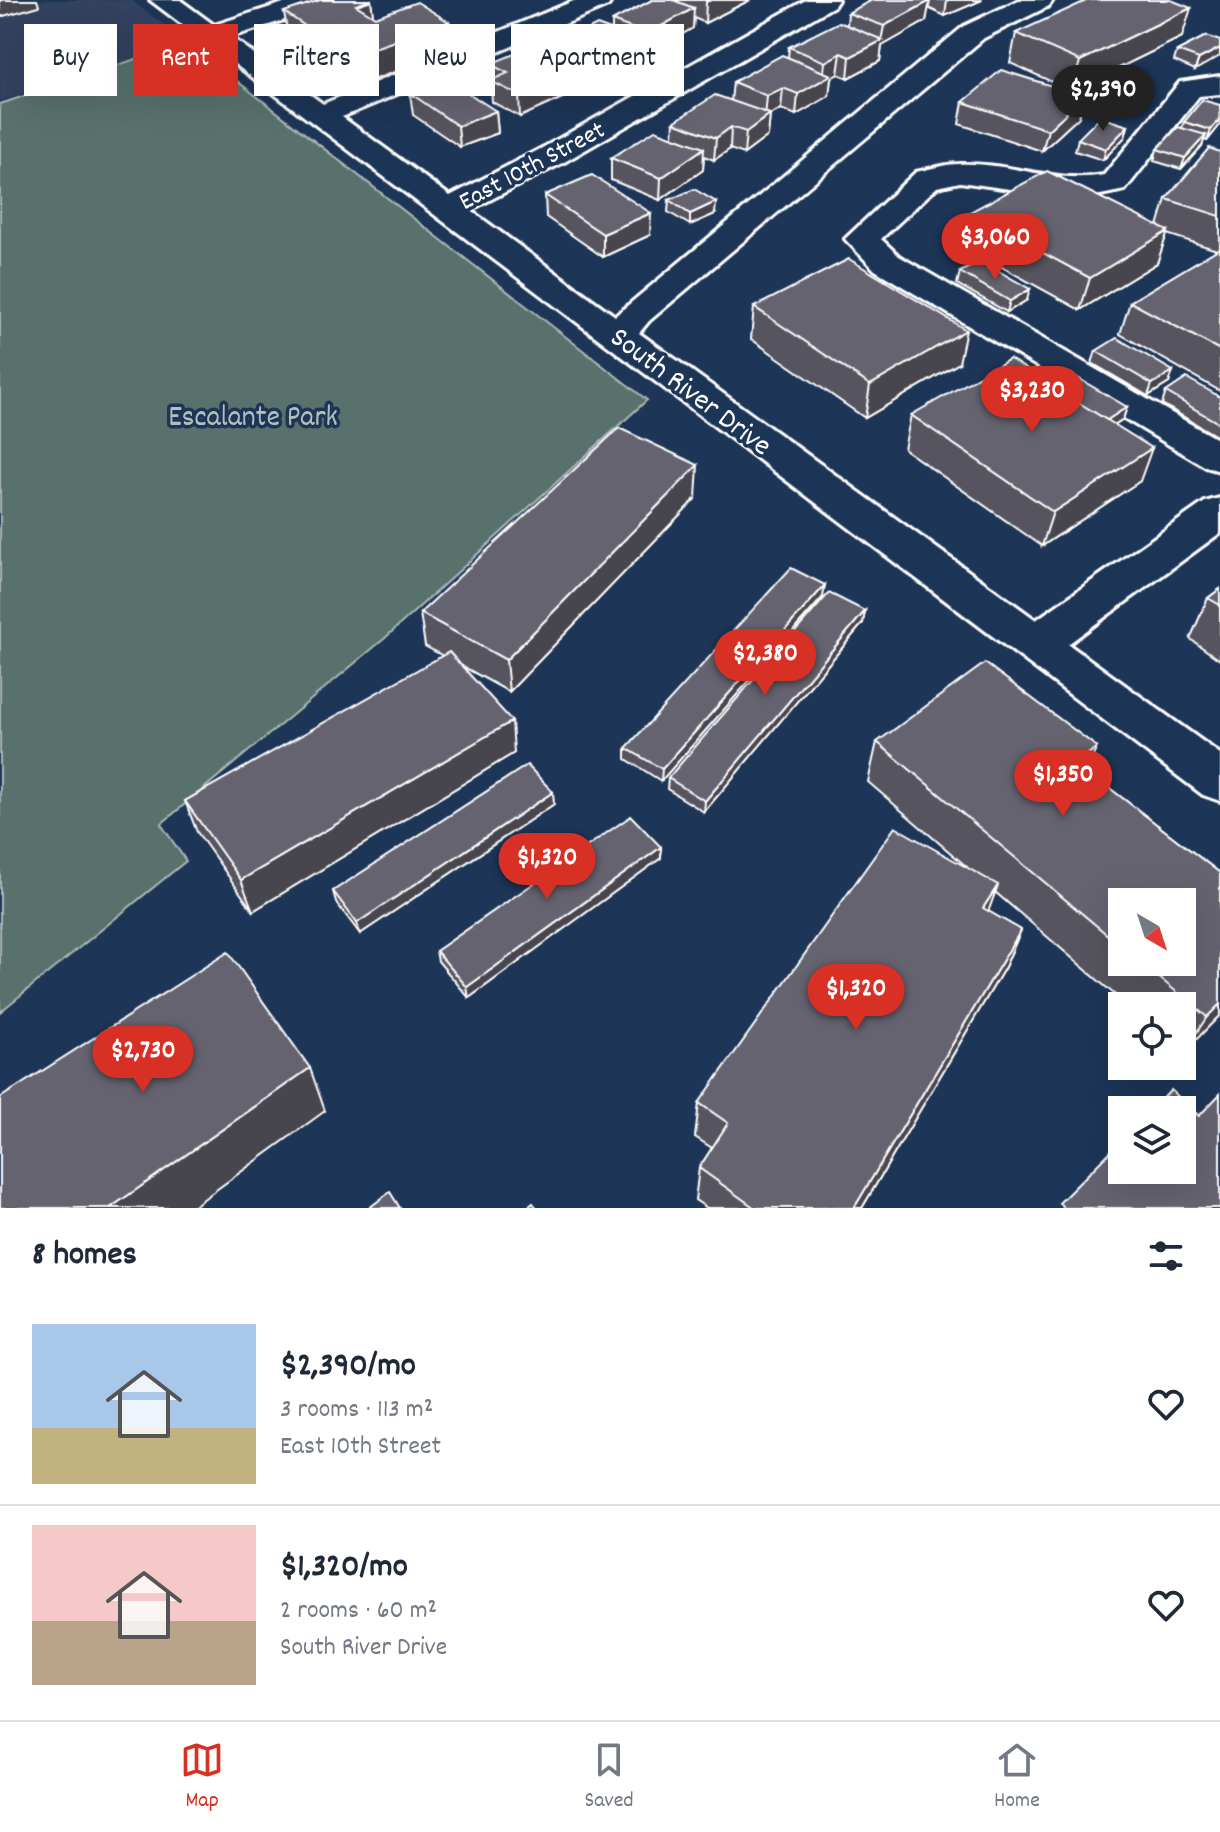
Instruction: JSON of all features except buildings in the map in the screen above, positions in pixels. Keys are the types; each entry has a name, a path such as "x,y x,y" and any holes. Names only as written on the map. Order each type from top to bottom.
{"street":[{"name":"South River Drive","path":"163,0 195,24"},
{"path":"238,26 320,0"},
{"path":"320,116 599,0"},
{"name":"East 10th Street","path":"446,210 555,154 825,0"},
{"path":"618,335 636,313 974,32 1040,0"},
{"name":"South River Drive","path":"238,56 1220,781"},
{"path":"1220,85 1190,88 1114,183 1081,189 960,173 927,179 862,239 887,263 1220,458"},
{"path":"1035,644 1220,512"}],"shaded area":[{"path":"0,0 131,0 163,24 133,24 133,59 117,64 117,24 24,24 24,93 0,101"}],"green space":[{"name":"Escalante Park","path":"133,60 133,96 238,96 238,82 647,400 384,639 161,824 186,861 0,1012 0,104 24,96 117,96 117,65"}]}
